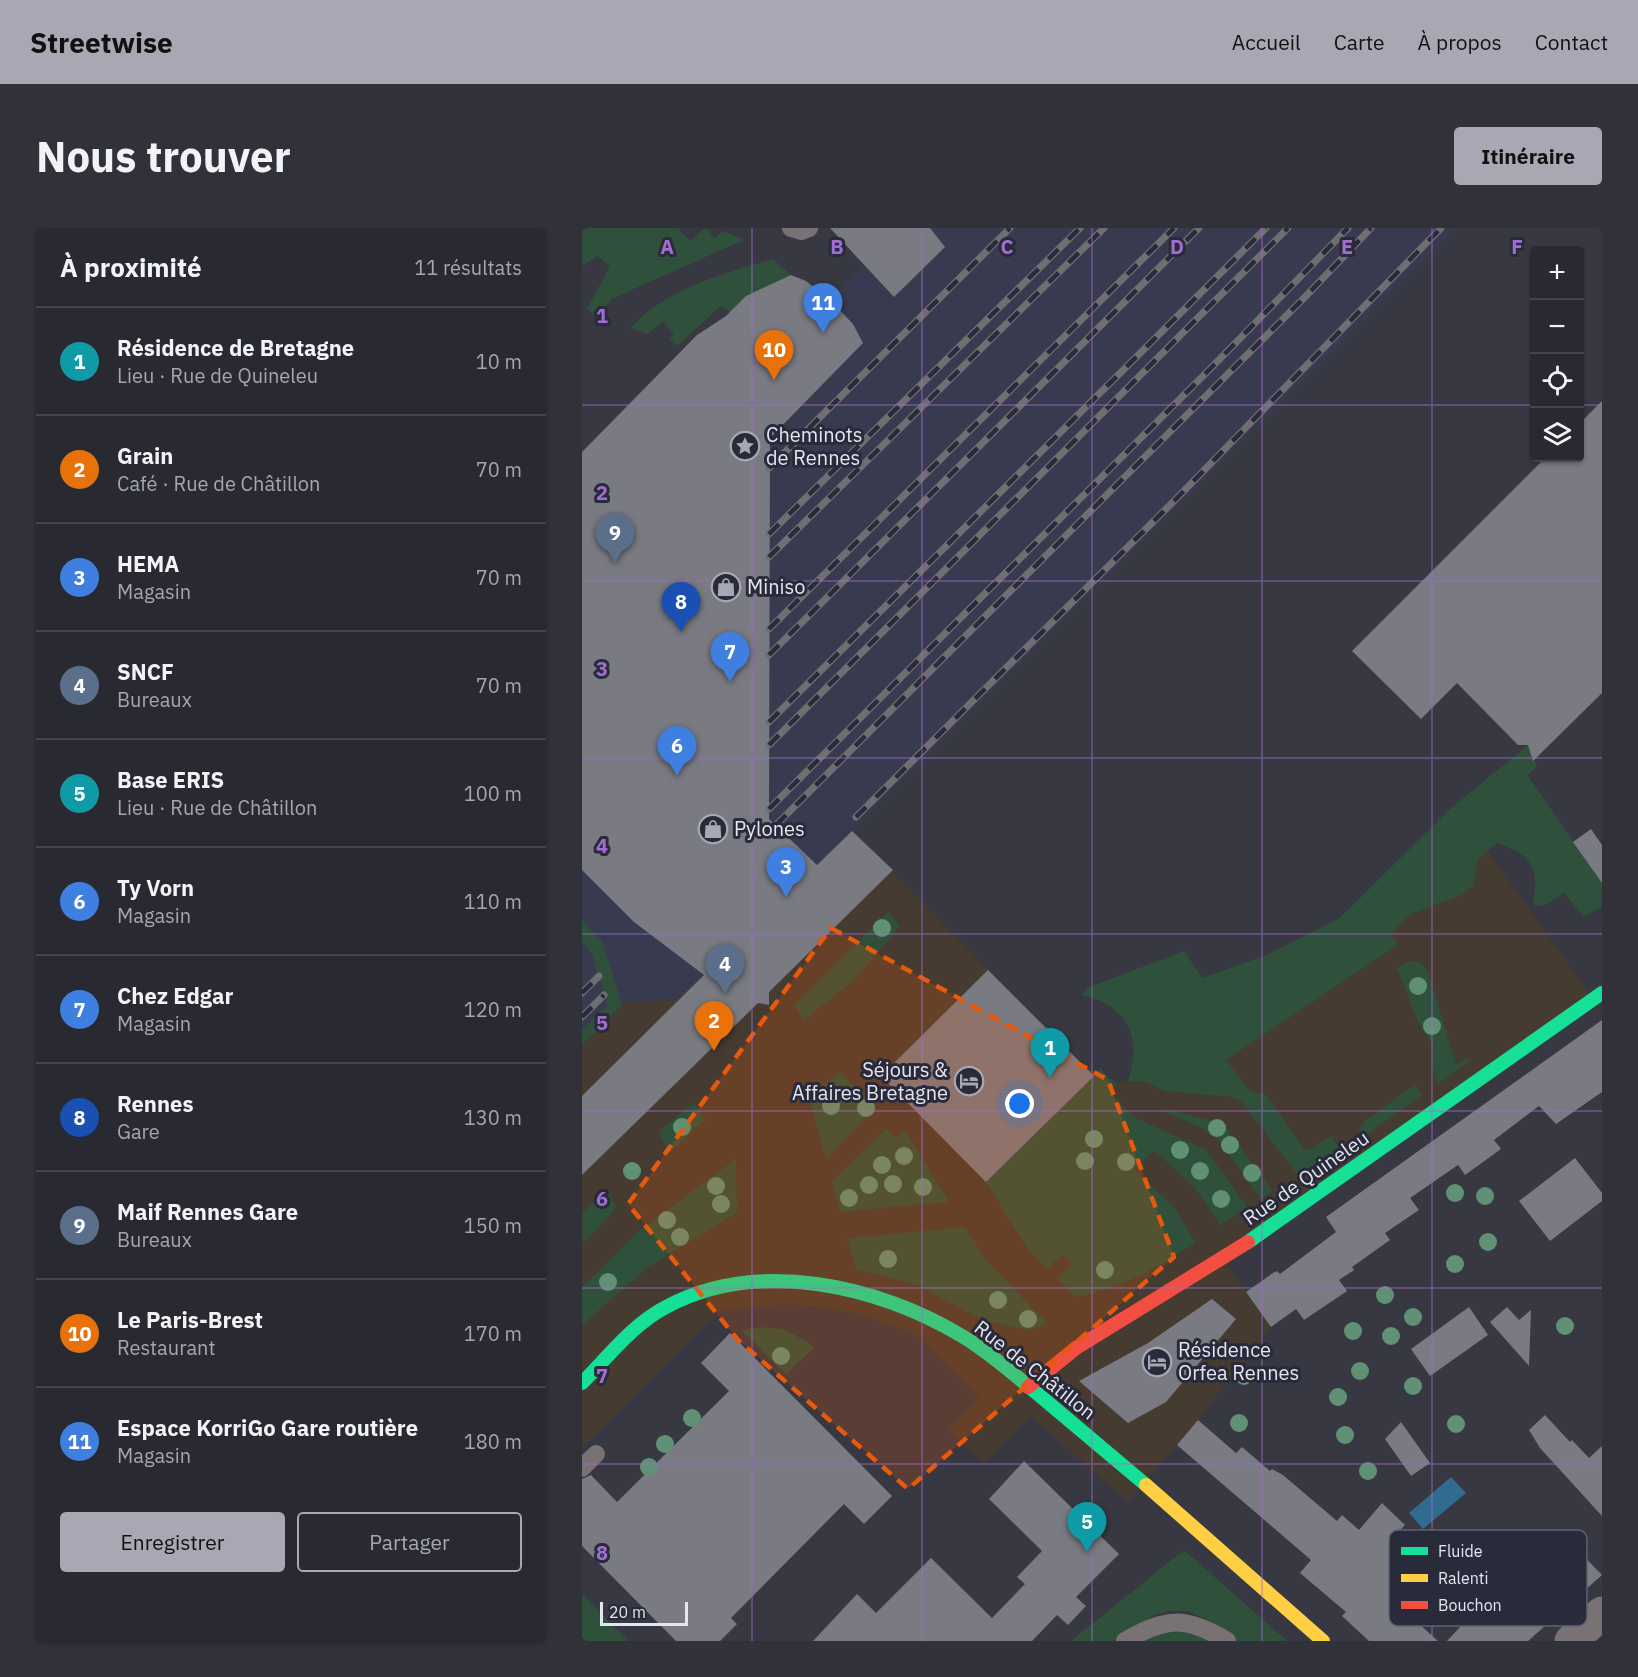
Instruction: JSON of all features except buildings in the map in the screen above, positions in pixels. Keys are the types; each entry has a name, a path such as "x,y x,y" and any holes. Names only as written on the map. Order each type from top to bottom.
{"street":[{"name":"Rue de Quineleu","path":"1028,1387 1076,1348 1219,1262 1602,993"},
{"name":"Rue de Châtillon","path":"582,1383 644,1322 666,1307 717,1287 748,1282 781,1282 852,1293 903,1308 948,1328 986,1352 1082,1431 1323,1641"},
{"path":"1570,1641 1602,1613"}],"lane":[{"path":"791,228 801,231 809,228"},
{"path":"582,1468 596,1454"},
{"path":"1125,1641 1151,1625 1175,1622 1203,1627 1227,1641"}],"highlighted area":[{"path":"831,928 1108,1080 1174,1257 908,1489 738,1340 628,1204"}],"shaded area":[{"path":"875,228 1457,228 856,827 678,1000 633,1001 622,1005 582,1045 582,452 697,335 726,316 746,296 791,275 806,281 830,300 864,266 851,253"},
{"path":"852,831 1094,1076 1116,1084 1128,1081 1386,933 1480,840 1590,994 1220,1254 1271,1327 1198,1420 1128,1502 1031,1416 984,1464 948,1429 980,1397 913,1333 865,1315 823,1307 786,1304 719,1311 582,1448 582,1045 622,1005 633,1001 678,1000"}],"green space":[{"path":"582,228 678,228 690,241 705,228 715,238 723,231 744,240 611,299 598,319 587,309 610,266 597,256 582,266"},
{"path":"773,259 791,275 731,313 721,306 677,346 669,339 674,334 663,322 647,334 631,328 645,314 678,293 735,270"},
{"path":"1528,745 1537,766 1518,785 1528,776 1602,883 1602,906 1584,917 1564,893 1545,905 1534,906 1535,882 1532,867 1524,856 1497,843 1478,859 1473,886 1462,895 1410,914 1391,934 1398,945 1226,1060 1250,1091 1266,1095 1306,1151 1331,1136 1342,1152 1312,1171 1297,1174 1241,1101 1233,1097 1165,1091 1146,1082 1128,1081 1133,1051 1132,1037 1127,1025 1110,1006 1081,995 1087,988 1184,951 1202,978 1267,955 1340,918 1450,809"},
{"path":"888,912 900,926 857,977 804,1021 795,1005"},
{"path":"582,920 603,943 622,1005 582,1045 582,1030 608,1005 592,954 582,942"},
{"path":"1410,961 1420,962 1428,971 1456,1064 1467,1058 1470,1061 1438,1084 1433,1070 1432,1045 1415,1015 1397,968"},
{"path":"1100,1069 1116,1084 1109,1092 1134,1117 1206,1150 1247,1207 1220,1225 1195,1188 1154,1150 1134,1169 1173,1206 1196,1243 1124,1283 1075,1297 1058,1279 1072,1264 1063,1254 1047,1269 1028,1249 986,1182"},
{"path":"839,1072 877,1106 826,1159 809,1097"},
{"path":"1415,1085 1422,1095 1362,1138 1359,1129 1365,1121"},
{"path":"694,1102 705,1120 669,1153 659,1132"},
{"path":"1155,1107 1222,1123 1273,1191 1261,1199 1213,1133"},
{"path":"886,1129 896,1139 905,1130 949,1202 840,1212 832,1182"},
{"path":"736,1159 737,1213 649,1266 582,1325 582,1287 639,1231"},
{"path":"608,1188 616,1208 583,1244 582,1214"},
{"path":"965,1227 987,1261 1047,1323 1030,1331 983,1320 916,1285 856,1269 847,1238"},
{"path":"759,1327 786,1330 815,1347 786,1374 742,1331"},
{"path":"1184,1550 1287,1641 1237,1641 1212,1622 1188,1611 1169,1611 1152,1616 1114,1641 1071,1641"},
{"path":"582,1594 628,1641 582,1641"},
{"path":"1182,1630 1214,1641 1143,1641 1151,1635"}],"water":[{"path":"1451,1477 1466,1493 1423,1529 1409,1513"}],"railway":[{"path":"769,468 1010,228"},
{"path":"769,534 1080,228"},
{"path":"769,557 1104,228"},
{"path":"769,629 1174,228"},
{"path":"769,655 1199,228"},
{"path":"769,722 1266,228"},
{"path":"769,745 1288,228"},
{"path":"769,809 1348,228"},
{"path":"776,825 1306,296 1371,228"},
{"path":"856,817 1174,501 1441,228"},
{"path":"582,993 599,976"},
{"path":"582,1017 604,995"}],"traffic: fast":[{"path":"1248,1242 1602,993"},
{"path":"582,1383 643,1322 666,1307 701,1292 739,1284 777,1281 817,1284 855,1291 893,1303 929,1318 962,1336 1005,1366 1146,1485"}],"traffic: slow":[{"path":"1146,1485 1323,1641"}],"traffic: jam":[{"path":"1028,1387 1076,1348 1248,1242"}],"place":[{"name":"Espace KorriGo Gare routière","path":"823,333"},
{"name":"Le Paris-Brest","path":"774,380"},
{"name":"Cheminots de Rennes","path":"745,446"},
{"name":"Maif Rennes Gare","path":"615,563"},
{"name":"Miniso","path":"726,587"},
{"name":"Rennes","path":"681,632"},
{"name":"Chez Edgar","path":"730,682"},
{"name":"Ty Vorn","path":"677,776"},
{"name":"Pylones","path":"713,829"},
{"name":"HEMA","path":"786,897"},
{"name":"SNCF","path":"725,994"},
{"name":"Grain","path":"714,1051"},
{"name":"Résidence de Bretagne","path":"1050,1078"},
{"name":"Séjours & Affaires Bretagne","path":"969,1081"},
{"name":"Résidence Orfea Rennes","path":"1157,1362"},
{"name":"Base ERIS","path":"1087,1552"}]}
